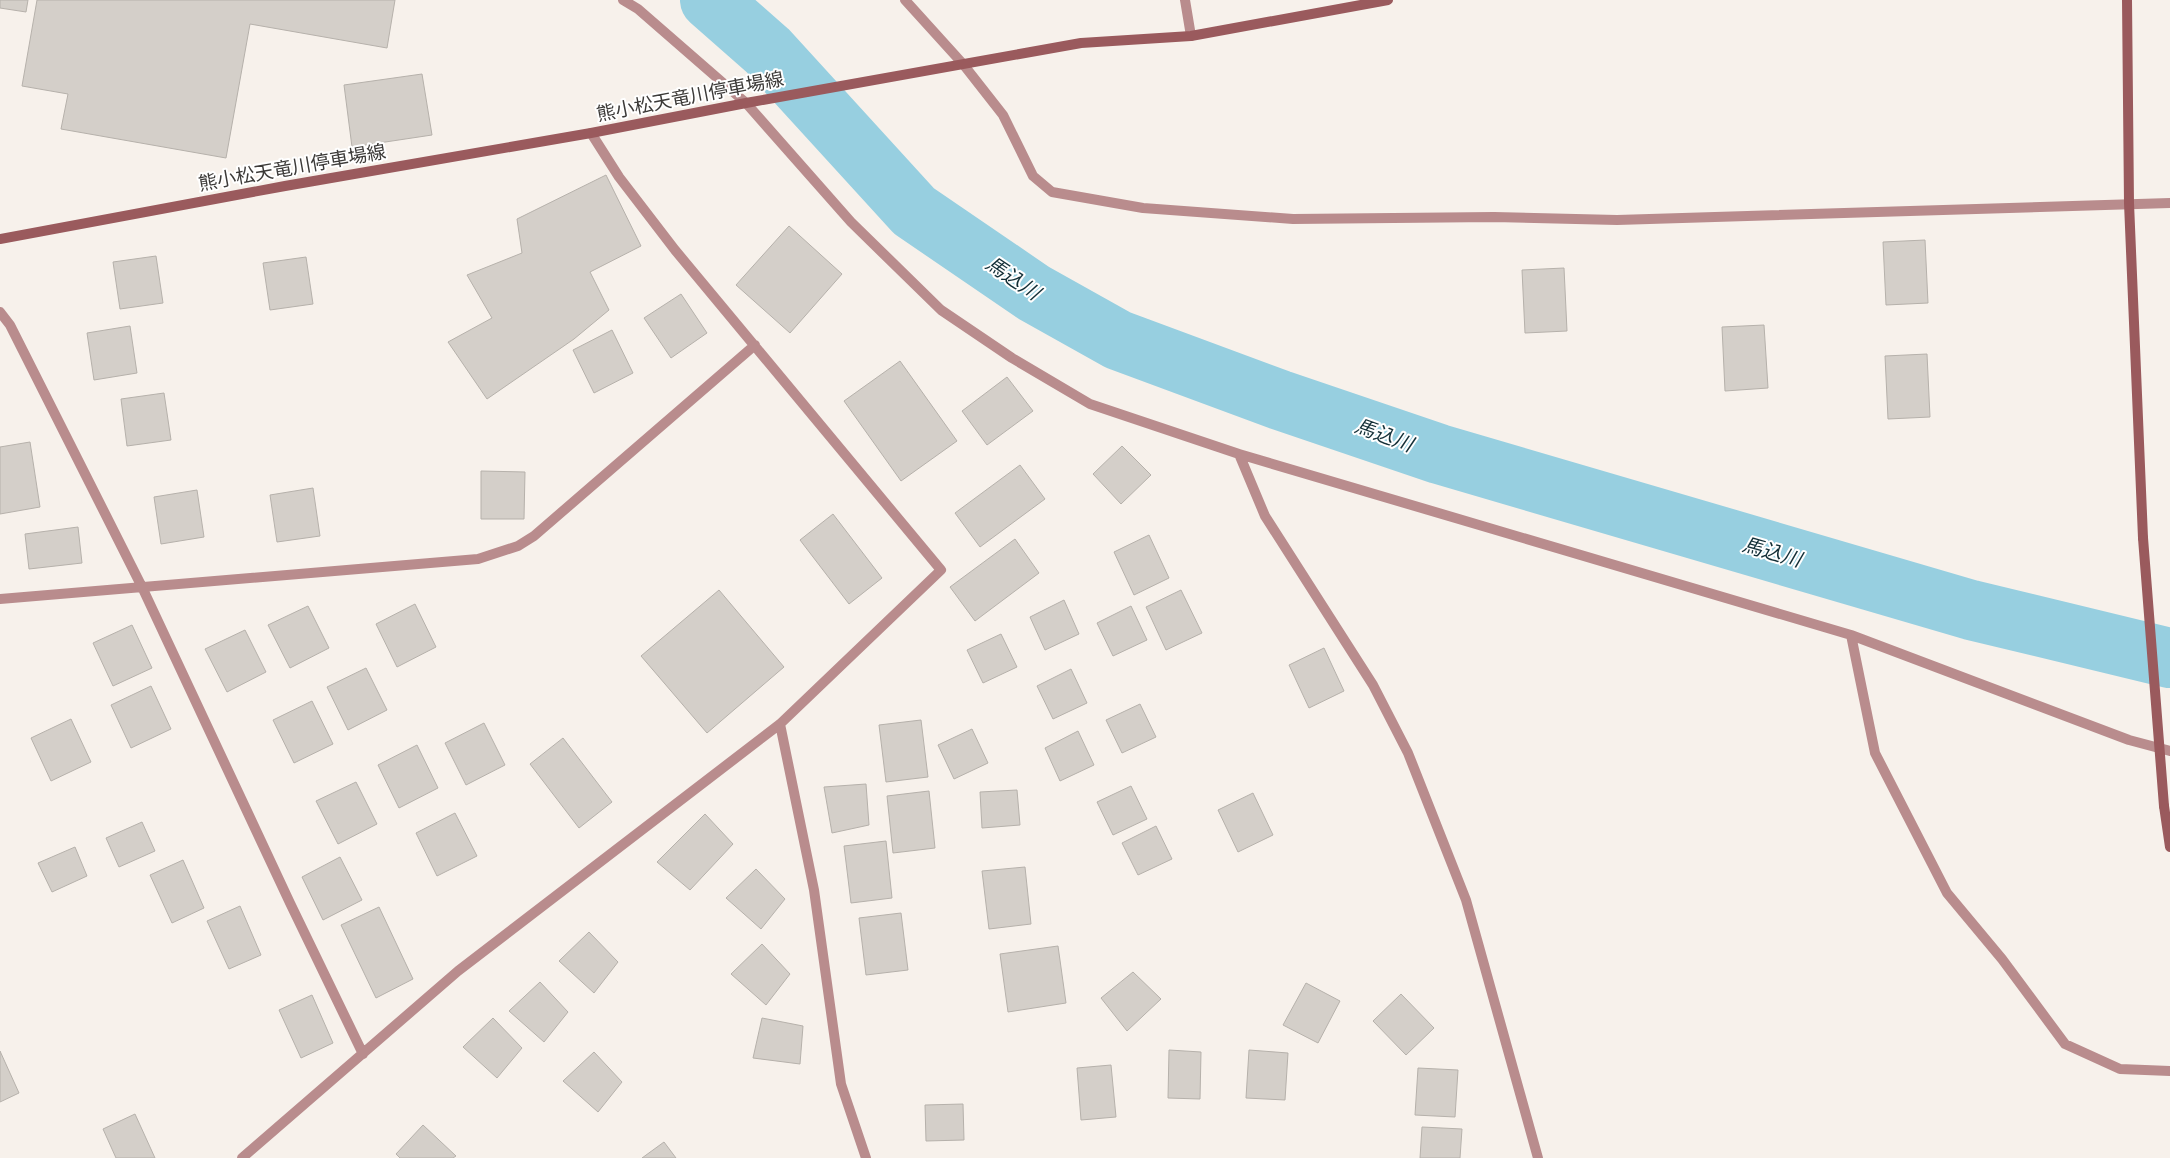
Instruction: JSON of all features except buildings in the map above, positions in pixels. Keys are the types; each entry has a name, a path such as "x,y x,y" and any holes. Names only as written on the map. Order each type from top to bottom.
{"main road":[{"name":"熊小松天竜川停車場線","path":"0,239 1080,43 1191,36 1388,0"},
{"path":"2127,0 2129,203 2143,538 2164,806 2170,847"}],"street":[{"path":"623,0 638,9 746,103 852,222 941,310 1012,358 1090,404 1239,454 1851,635 2129,740 2170,751"},
{"path":"905,0 964,64 1003,115 1033,176 1052,192 1143,208 1293,218 1494,217 1617,220 2170,203"},
{"path":"1185,0 1191,36"},
{"path":"242,1158 458,971 780,724 941,570 675,250 619,177 591,133"},
{"path":"0,312 10,325 142,586 281,885 363,1054"},
{"path":"0,599 478,559 518,546 534,536 755,345"},
{"path":"1239,454 1265,516 1373,685 1408,753 1466,900 1538,1158"},
{"path":"1851,635 1876,753 1947,893 2002,959 2065,1044 2120,1069 2170,1071"},
{"path":"780,724 814,890 841,1084 866,1158"}],"waterway":[{"name":"馬込川","path":"710,0 768,51 914,211 1034,293 1118,340 1280,400 1439,454 1971,610 2170,658"}]}
